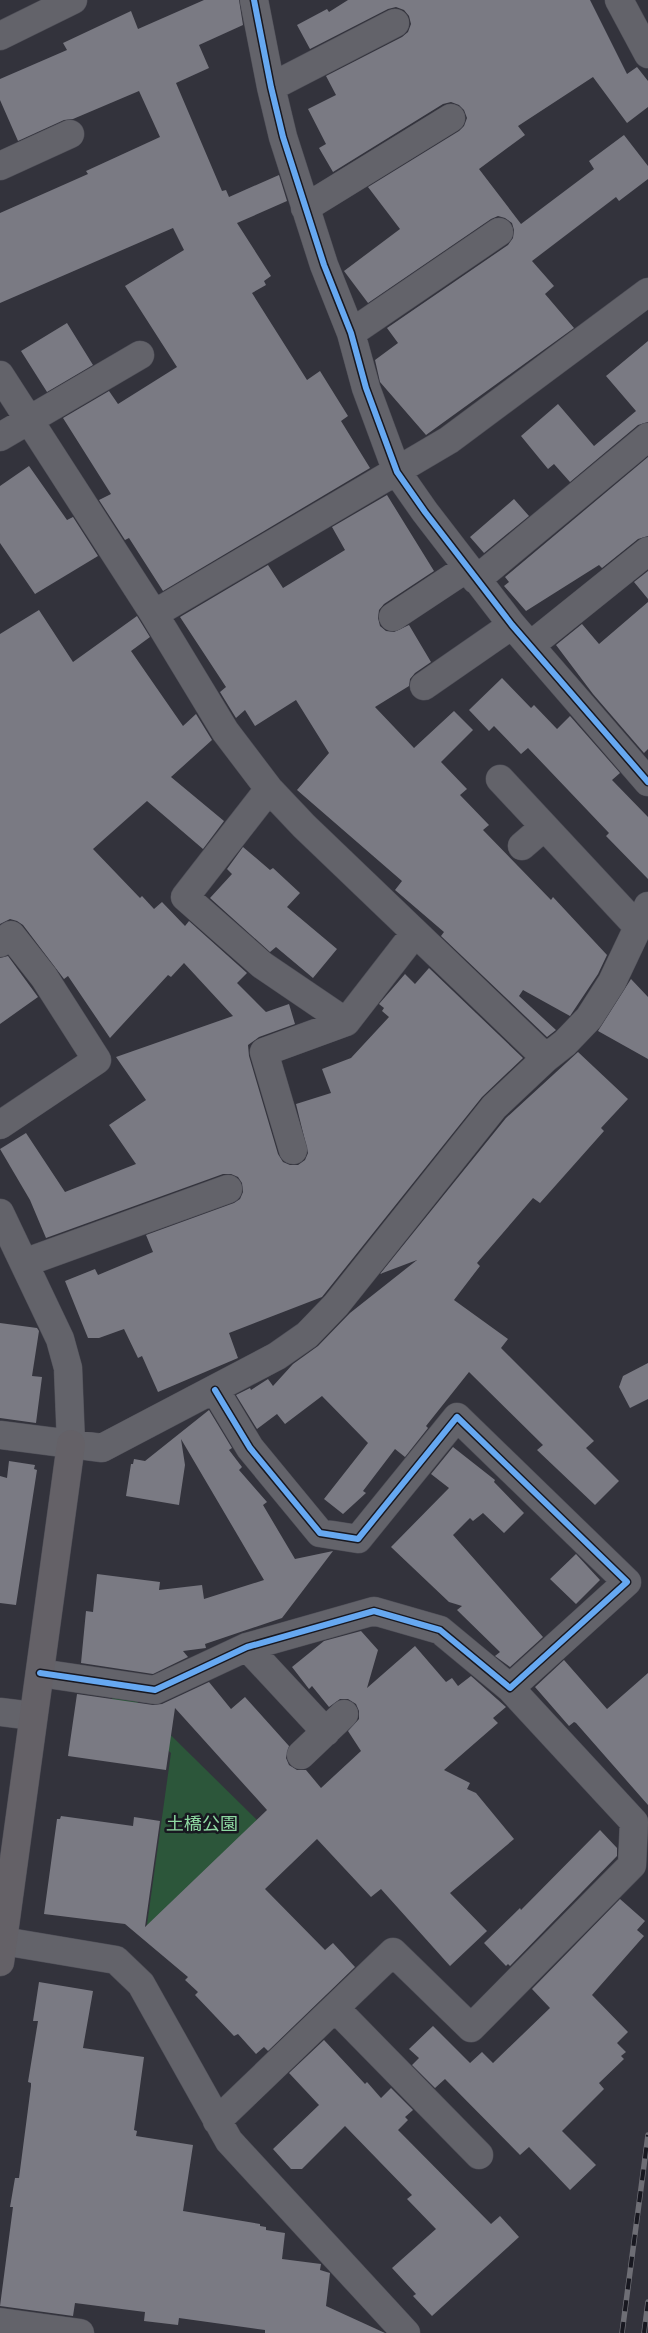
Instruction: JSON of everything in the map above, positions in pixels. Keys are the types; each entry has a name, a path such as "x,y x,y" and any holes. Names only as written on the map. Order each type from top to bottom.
{"street":[{"path":"254,0 271,88 305,208 351,332 366,388 397,472 471,574 512,625 646,775"},
{"path":"618,0 648,54"},
{"path":"0,36 67,1"},
{"path":"271,88 395,23"},
{"path":"305,208 451,118"},
{"path":"0,166 70,134"},
{"path":"351,332 499,232"},
{"path":"154,614 449,440 648,292"},
{"path":"0,437 140,355"},
{"path":"0,375 154,614 225,731 269,789 304,826 414,933 546,1058"},
{"path":"394,617 471,574 648,437"},
{"path":"531,645 648,552"},
{"path":"424,686 512,625"},
{"path":"0,1435 102,1448 277,1356 307,1334 336,1305 494,1107 589,1018 612,982 643,916 544,827 500,779"},
{"path":"269,789 185,897 262,965 346,1022"},
{"path":"522,846 544,827"},
{"path":"293,1150 264,1052 346,1022 414,933"},
{"path":"0,944 11,935 44,977 97,1060 0,1125"},
{"path":"24,1263 228,1189"},
{"path":"0,1213 60,1339 68,1368 71,1444 2,1951 116,1960 141,1984 216,2121 229,2141 406,2333"},
{"path":"215,1390 250,1448 320,1533 358,1539 457,1417 627,1582 510,1688"},
{"path":"40,1673 155,1690 247,1646 374,1612 440,1630 510,1688 634,1822 632,1865 471,2028 393,1952 216,2121"},
{"path":"247,1646 335,1723 301,1755"},
{"path":"0,1712 34,1716"},
{"path":"335,2008 479,2155"},
{"path":"0,2322 80,2333"}],"green space":[{"name":"土橋公園","path":"102,1689 126,1691 260,1823 145,1939 171,1753"}],"building":[{"path":"204,0 239,0 243,25 199,45 209,68 176,83 222,191 226,190 229,197 279,175 287,201 237,223 271,276 264,281 266,285 252,293 307,380 320,371 348,416 341,421 370,468 163,591 129,538 125,540 99,500 111,494 63,418 109,391 118,404 177,367 125,286 184,250 173,228 0,303 0,213 88,174 86,171 160,137 139,91 73,119 64,120 18,141 0,100 0,79 67,50 63,43 131,11 138,29"},
{"path":"348,0 590,0 627,74 637,67 648,81 648,107 627,123 593,77 518,126 525,135 479,169 521,224 594,169 589,161 624,135 648,166 648,179 619,201 616,197 532,261 554,286 545,294 574,328 426,435 380,382 375,360 398,343 387,328 508,245 513,238 514,230 512,223 505,218 498,216 491,219 368,303 344,271 400,229 368,187 459,131 464,126 467,118 464,110 459,105 451,102 443,104 333,172 319,148 326,144 308,109 336,95 326,76 402,37 408,32 411,24 409,16 404,10 396,7 388,9 310,49 297,25 327,9 329,12"},
{"path":"67,323 93,365 47,392 21,351"},
{"path":"648,341 648,422 638,425 570,482 554,464 548,469 521,436 558,404 594,446 636,411 606,376"},
{"path":"648,457 648,536 638,539 602,568 599,565 526,611 504,586 509,582 505,577"},
{"path":"29,466 67,520 73,517 98,556 35,594 0,543 0,486"},
{"path":"387,495 434,571 384,604 379,610 380,626 386,631 394,632 409,625 431,662 415,673 410,679 409,686 375,707 414,748 454,711 473,730 441,762 467,789 460,795 489,825 483,830 551,900 553,897 607,955 598,974 570,1016 523,990 519,996 556,1030 547,1037 441,936 444,932 395,890 402,881 297,790 329,753 296,700 255,726 245,710 236,718 220,692 226,687 180,617 268,565 283,588 345,550 332,527"},
{"path":"514,499 529,516 484,553 470,537"},
{"path":"648,571 648,599 634,582"},
{"path":"648,602 648,749 644,753 593,694 556,645 582,624 599,644"},
{"path":"39,610 73,662 137,616 150,637 131,651 183,726 196,714 212,740 171,777 224,821 203,849 147,801 93,849 140,898 142,896 154,909 162,902 185,926 189,921 247,973 237,983 266,1012 289,1004 295,1024 259,1037 248,1045 249,1056 278,1154 283,1162 290,1165 298,1165 305,1160 308,1153 296,1104 331,1093 322,1069 351,1058 389,1017 382,1011 384,1008 379,1004 405,974 415,984 429,968 523,1058 482,1097 322,1297 229,1333 238,1358 158,1392 142,1356 138,1358 124,1329 99,1338 88,1338 65,1281 95,1269 98,1275 153,1252 146,1235 234,1203 240,1199 243,1192 242,1183 238,1177 231,1174 223,1174 46,1238 30,1200 0,1149 26,1133 65,1192 136,1164 109,1125 146,1100 116,1057 233,1016 184,963 171,977 168,975 110,1038 68,976 64,979 23,925 10,919 0,924 0,634"},
{"path":"502,678 531,708 534,705 557,729 570,716 620,773 612,780 648,817 648,879 606,836 609,833 528,748 521,754 494,726 489,731 469,710"},
{"path":"243,847 270,870 273,868 300,893 287,907 337,949 313,978 276,947 270,952 210,898 232,874 227,869"},
{"path":"8,956 38,997 0,1024 0,958"},
{"path":"631,979 648,997 648,1059 598,1031"},
{"path":"578,1052 628,1099 601,1128 604,1131 540,1203 533,1198 477,1263 480,1266 454,1300 508,1339 501,1348 594,1441 586,1448 619,1481 595,1505 537,1450 543,1445 469,1372 426,1426 428,1428 405,1457 395,1449 363,1491 366,1493 343,1514 324,1499 368,1443 322,1396 285,1424 277,1414 257,1429 236,1395 250,1388 251,1390 268,1379 273,1386 293,1364 318,1346 350,1313 417,1260 380,1274 506,1118"},
{"path":"0,1323 37,1328 39,1331 32,1376 42,1377 36,1423 0,1418"},
{"path":"648,1363 648,1399 630,1408 619,1387 623,1376"},
{"path":"209,1410 232,1448 229,1450 242,1467 239,1470 267,1502 263,1505 295,1559 333,1551 282,1618 205,1644 206,1648 183,1651 188,1657 153,1674 81,1663 86,1611 93,1612 97,1574 160,1582 159,1590 202,1585 204,1599 264,1580 181,1439 185,1465 179,1505 126,1496 131,1464 133,1464 134,1459 145,1461"},
{"path":"453,1447 495,1480 494,1482 524,1513 504,1533 483,1513 473,1521 470,1518 453,1535 543,1637 510,1667 495,1656 500,1652 457,1610 462,1606 449,1602 391,1547 449,1488 431,1474"},
{"path":"9,1461 35,1465 34,1469 37,1470 16,1605 0,1603 0,1476 7,1478"},
{"path":"576,1554 600,1580 576,1604 550,1579"},
{"path":"361,1631 378,1650 367,1688 415,1646 446,1682 452,1678 458,1686 471,1676 506,1707 493,1718 498,1723 444,1770 470,1783 467,1789 476,1793 514,1839 450,1893 487,1931 450,1966 381,1889 371,1897 317,1839 265,1889 325,1950 333,1943 355,1967 268,2051 264,2047 256,2054 238,2034 234,2036 195,1995 198,1992 185,1980 188,1977 125,1924 44,1914 57,1819 60,1819 61,1816 133,1826 134,1817 160,1821 145,1927 267,1810 175,1708 166,1770 68,1756 77,1694 153,1705 162,1704 209,1682 231,1709 245,1697 289,1746 286,1758 289,1765 297,1770 306,1770 321,1788 361,1751 348,1731 359,1719 359,1711 356,1704 348,1699 340,1699 329,1707 312,1686 309,1689 292,1667 324,1641"},
{"path":"564,1660 607,1709 648,1673 648,1805 576,1723 574,1722 569,1726 535,1687"},
{"path":"600,1830 617,1848 617,1856 510,1966 508,1964 506,1966 484,1943 520,1908 521,1910"},
{"path":"620,1899 645,1921 637,1930 644,1936 592,1995 628,2032 617,2043 626,2052 621,2056 624,2059 599,2083 604,2089 562,2131 596,2165 570,2190 529,2147 520,2155 445,2079 435,2088 412,2065 419,2058 409,2049 433,2026 470,2063 482,2052 493,2063 550,2008 532,1989"},
{"path":"39,1982 93,1991 83,2048 144,2057 134,2130 137,2131 136,2136 193,2145 183,2211 260,2224 260,2226 266,2227 266,2230 285,2233 282,2259 321,2264 320,2270 330,2273 326,2306 385,2333 265,2333 265,2330 179,2318 178,2325 144,2321 145,2312 75,2303 73,2316 0,2306 13,2207 10,2207 15,2178 19,2178 31,2086 31,2083 28,2082 38,2021 33,2021"},
{"path":"324,2040 365,2084 367,2082 381,2098 391,2088 413,2110 405,2117 408,2120 398,2130 491,2224 500,2216 519,2237 432,2316 413,2296 416,2294 392,2268 436,2229 407,2199 412,2195 345,2126 302,2169 291,2169 273,2149 319,2105 289,2073"}],"railway":[{"path":"622,2333 648,2135"},
{"path":"644,2333 648,2302"}],"cycle path":[{"path":"254,0 283,137 324,265 351,333 366,388 397,472 425,512 512,625 648,782"},
{"path":"40,1673 155,1690 247,1647 374,1611 440,1630 510,1688 627,1582 457,1417 358,1539 320,1533 250,1448 215,1390"}]}
